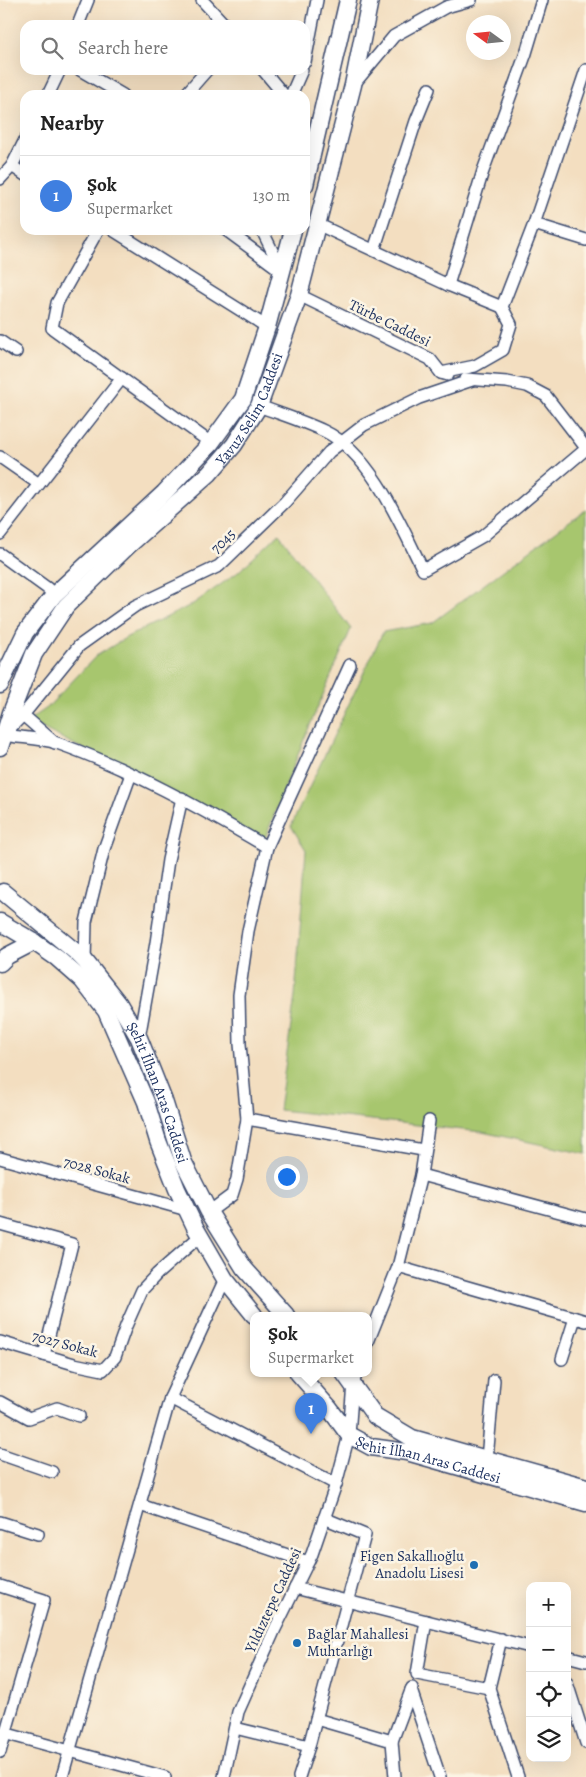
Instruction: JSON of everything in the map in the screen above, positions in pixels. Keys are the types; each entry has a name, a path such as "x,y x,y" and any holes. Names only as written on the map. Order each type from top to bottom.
{"main road":[{"path":"310,165 348,0"},
{"name":"Yavuz Selim Caddesi","path":"2,741 34,654 66,606 128,546 209,474 234,445 259,406 299,295 353,86 370,0"},
{"name":"Yavuz Selim Caddesi","path":"0,685 25,633 54,595 164,493 212,444 243,399 267,327 293,235"},
{"path":"0,912 4,902 1,889"},
{"name":"Şehit İlhan Aras Caddesi","path":"1,889 85,961 119,1004 139,1038 164,1101 183,1161 209,1212 244,1268 283,1312"},
{"name":"Şehit İlhan Aras Caddesi","path":"0,922 57,958 82,980 106,1011 146,1102 158,1141 187,1210 225,1279 252,1312"},
{"path":"0,963 7,956 34,942"},
{"name":"Şehit İlhan Aras Caddesi","path":"302,1377 329,1408 349,1435 371,1447 407,1452 586,1503"},
{"name":"Şehit İlhan Aras Caddesi","path":"352,1377 375,1416 412,1438 586,1487"}],"street":[{"path":"80,20 88,0"},
{"path":"202,0 220,20"},
{"path":"310,36 317,0"},
{"path":"353,86 394,36 446,7 471,0"},
{"path":"448,285 483,171 526,53 542,0"},
{"path":"502,307 534,224 586,70"},
{"path":"50,90 58,75"},
{"path":"89,75 114,90"},
{"path":"189,90 203,75"},
{"path":"267,75 280,90"},
{"path":"293,90 300,75"},
{"path":"374,250 416,121 429,89"},
{"path":"0,178 12,166 20,150"},
{"path":"12,166 20,172"},
{"path":"317,224 448,285 502,307 511,324 503,350 475,366 441,373"},
{"path":"534,224 586,240"},
{"path":"95,235 57,303 52,328 212,444"},
{"path":"120,235 267,327"},
{"path":"233,235 283,272"},
{"path":"264,235 283,272"},
{"name":"Türbe Caddesi","path":"299,295 430,359 441,373"},
{"path":"0,341 16,352"},
{"path":"259,406 325,431 342,442 370,471 423,570 484,536 586,448 546,396 527,386 507,382 472,380 441,373"},
{"path":"0,534 122,378"},
{"name":"7045","path":"2,741 79,646 134,606 219,566 285,502 329,452 364,425 419,398 472,380"},
{"path":"0,457 40,484"},
{"path":"0,554 54,595"},
{"path":"209,1212 232,1195 237,1179 247,1119 240,1044 239,994 248,930 267,847 350,665"},
{"path":"23,715 55,743 131,774 182,798 267,847"},
{"path":"2,741 55,743"},
{"path":"85,961 86,922 92,894 104,848 131,774"},
{"path":"139,1038 156,943 168,860 182,798"},
{"path":"247,1119 423,1150"},
{"path":"372,1332 398,1267 421,1175 423,1150 429,1121"},
{"name":"7028 Sokak","path":"0,1158 187,1210"},
{"path":"421,1175 586,1218"},
{"path":"0,1224 72,1244 44,1356"},
{"name":"7027 Sokak","path":"0,1342 44,1356 103,1370 114,1357 142,1290 200,1236"},
{"path":"398,1267 581,1320 562,1359"},
{"path":"62,1777 170,1398 225,1279"},
{"name":"Yıldıztepe Caddesi","path":"224,1777 238,1712 308,1562 336,1484 349,1435 351,1377"},
{"path":"487,1459 494,1380"},
{"path":"170,1398 336,1484"},
{"path":"0,1402 29,1418 57,1408 79,1416"},
{"path":"0,1454 52,1472"},
{"path":"140,1505 308,1562"},
{"path":"299,1777 365,1535 324,1518"},
{"path":"0,1522 38,1534"},
{"path":"0,1586 44,1600 3,1732 0,1752"},
{"path":"295,1588 526,1646"},
{"path":"394,1777 392,1741 417,1674 426,1621"},
{"path":"501,1639 489,1688 518,1777"},
{"path":"571,1657 586,1661"},
{"path":"417,1674 489,1688"},
{"path":"411,1690 440,1777"},
{"path":"571,1696 586,1743"},
{"path":"316,1719 392,1741"},
{"path":"235,1728 309,1746"},
{"path":"3,1732 70,1751 132,1773 165,1777"}],"green space":[{"path":"586,509 586,1154 482,1132 279,1110 295,996 306,850 291,826 383,632 432,623"},
{"path":"279,534 351,629 305,737 264,841 28,721 47,708 96,656 127,637 193,604 237,573"}],"place":[{"name":"Şok","path":"311,1434"},
{"name":"Figen Sakallıoğlu Anadolu Lisesi","path":"474,1565"},
{"name":"Bağlar Mahallesi Muhtarlığı","path":"297,1643"}]}
